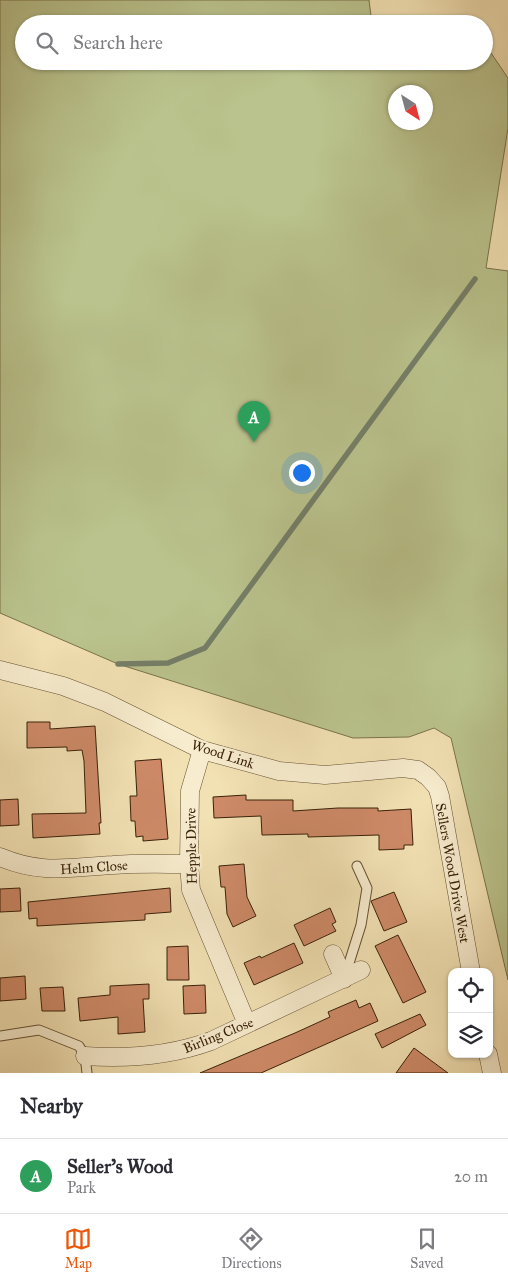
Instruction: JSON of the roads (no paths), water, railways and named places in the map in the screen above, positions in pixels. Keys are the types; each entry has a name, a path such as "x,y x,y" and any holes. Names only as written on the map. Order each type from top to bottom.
{"street":[{"name":"Wood Link","path":"0,670 63,686 202,750 279,771 325,775 403,768 418,770 428,777"},
{"name":"Hepple Drive","path":"202,750 190,791 189,864 191,890 198,911 247,1024"},
{"name":"Sellers Wood Drive West","path":"428,777 437,787 440,796 470,968"},
{"name":"Helm Close","path":"0,857 17,864 50,870 114,865 189,864"},
{"path":"333,954 344,979"},
{"name":"Birling Close","path":"86,1065 116,1058 168,1053 211,1041 361,970"},
{"path":"489,1058 492,1073"}],"lane":[{"path":"344,979 362,925 367,888 357,866"},
{"name":"Birling Close","path":"0,1036 38,1030 79,1046 86,1065"}],"waterway":[{"path":"118,664 168,663 205,648 475,279"}],"place":[{"name":"Seller's Wood","path":"254,442"}]}
